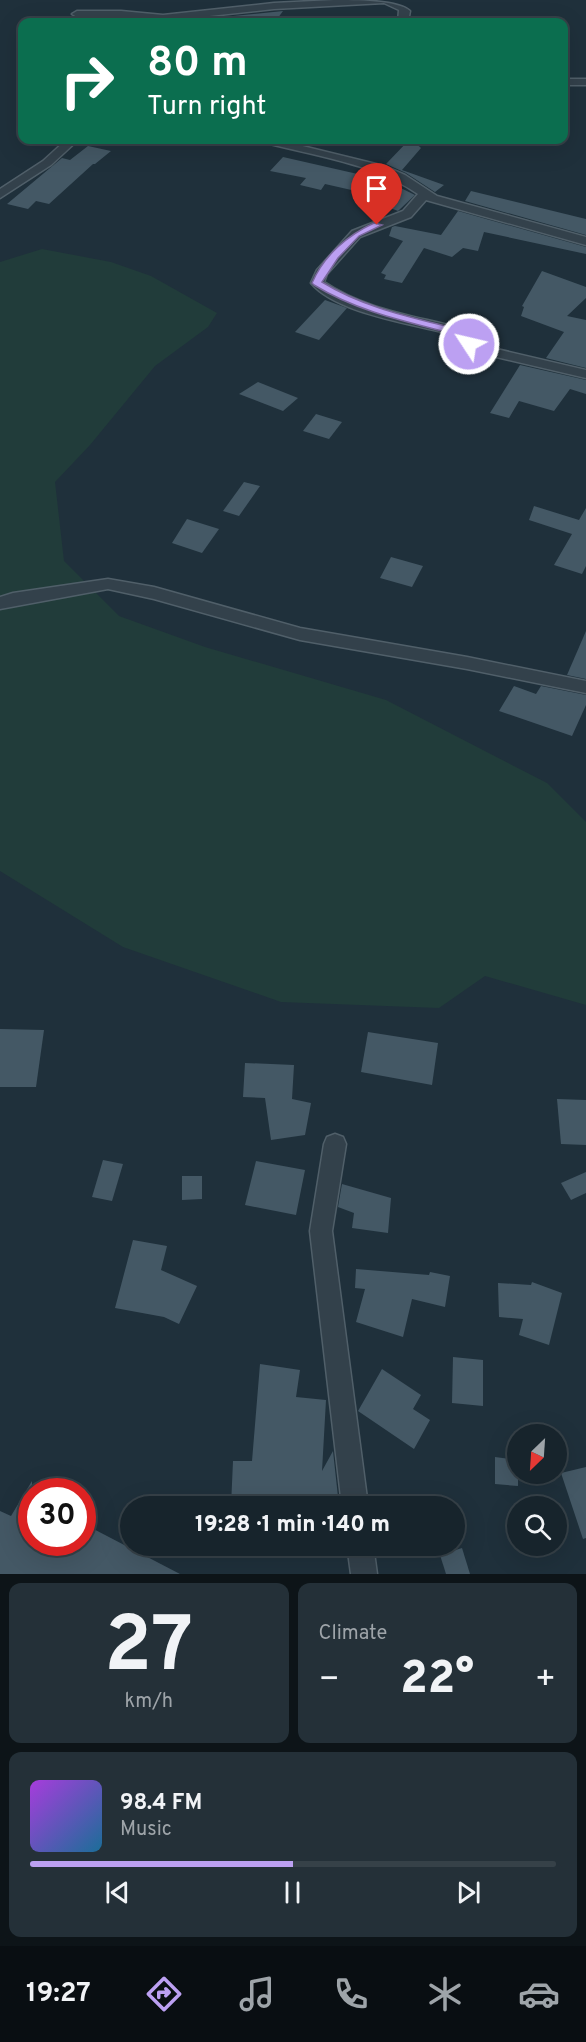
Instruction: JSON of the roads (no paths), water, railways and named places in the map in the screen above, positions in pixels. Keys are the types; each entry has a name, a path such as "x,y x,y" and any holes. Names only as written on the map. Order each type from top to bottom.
{"street":[{"path":"82,0 79,18 122,14 163,18 274,6 389,1 403,8 404,18"},
{"path":"568,82 586,82"},
{"path":"0,194 47,163 68,144"},
{"path":"282,144 380,168 410,182 433,199 586,241"},
{"path":"425,194 407,214 356,234 321,273 317,283 368,309 462,333 469,338 469,344 484,350 586,374"},
{"path":"0,603 13,598 108,584 154,593 300,634 467,663 586,687"},
{"path":"335,1144 321,1231 354,1496"},
{"path":"362,1556 364,1574"}]}
